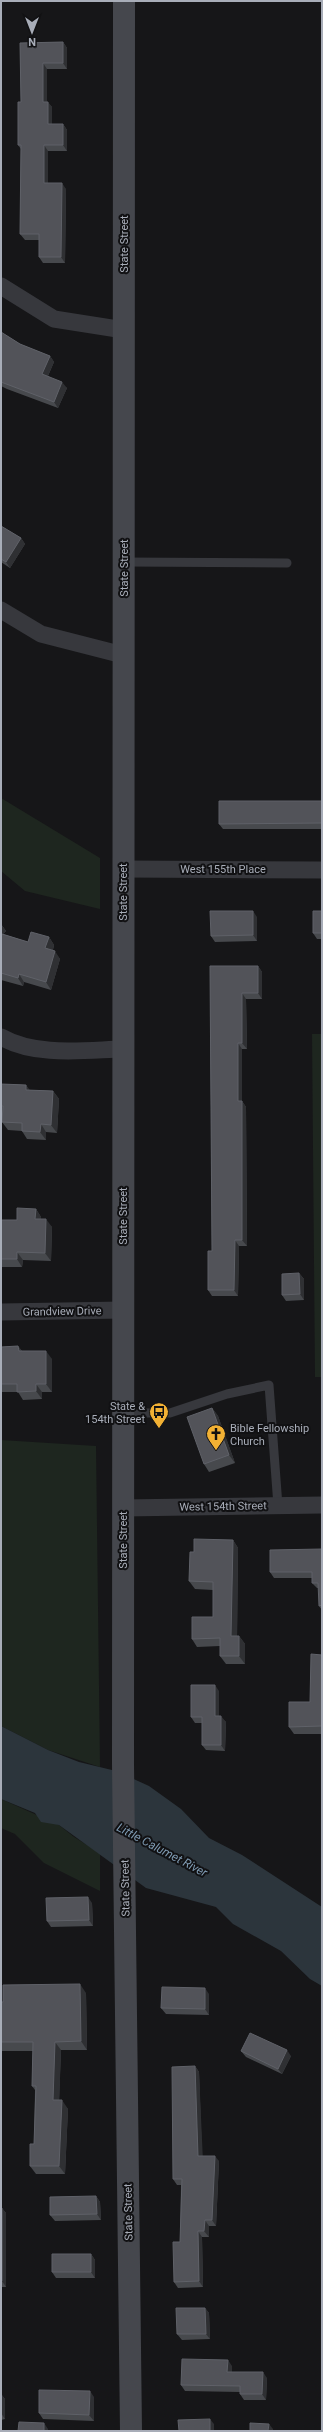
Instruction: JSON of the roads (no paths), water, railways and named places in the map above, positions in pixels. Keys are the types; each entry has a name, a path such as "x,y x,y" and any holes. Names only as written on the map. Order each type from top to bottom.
{"main road":[{"name":"State Street","path":"124,1 123,1764 131,2431"}],"street":[{"path":"1,286 54,319 124,330"},
{"path":"1,610 41,634 124,655"},
{"name":"West 155th Place","path":"123,869 322,870"},
{"path":"1,1037 32,1047 68,1050 123,1049"},
{"name":"Grandview Drive","path":"1,1312 123,1310"},
{"name":"West 154th Street","path":"123,1508 322,1505"}],"lane":[{"path":"124,562 287,563"},
{"path":"123,1414 170,1413 227,1394 268,1385 278,1506"}],"water":[{"name":"Little Calumet River","path":"1,1726 48,1750 79,1762 116,1771 149,1786 181,1809 209,1838 242,1855 322,1907 322,1986 310,1979 281,1951 233,1924 216,1907 146,1888 59,1825 41,1822 35,1813 1,1799"}],"place":[{"name":"State & 154th Street","path":"159,1429"},
{"name":"Bible Fellowship Church","path":"216,1451"}]}
